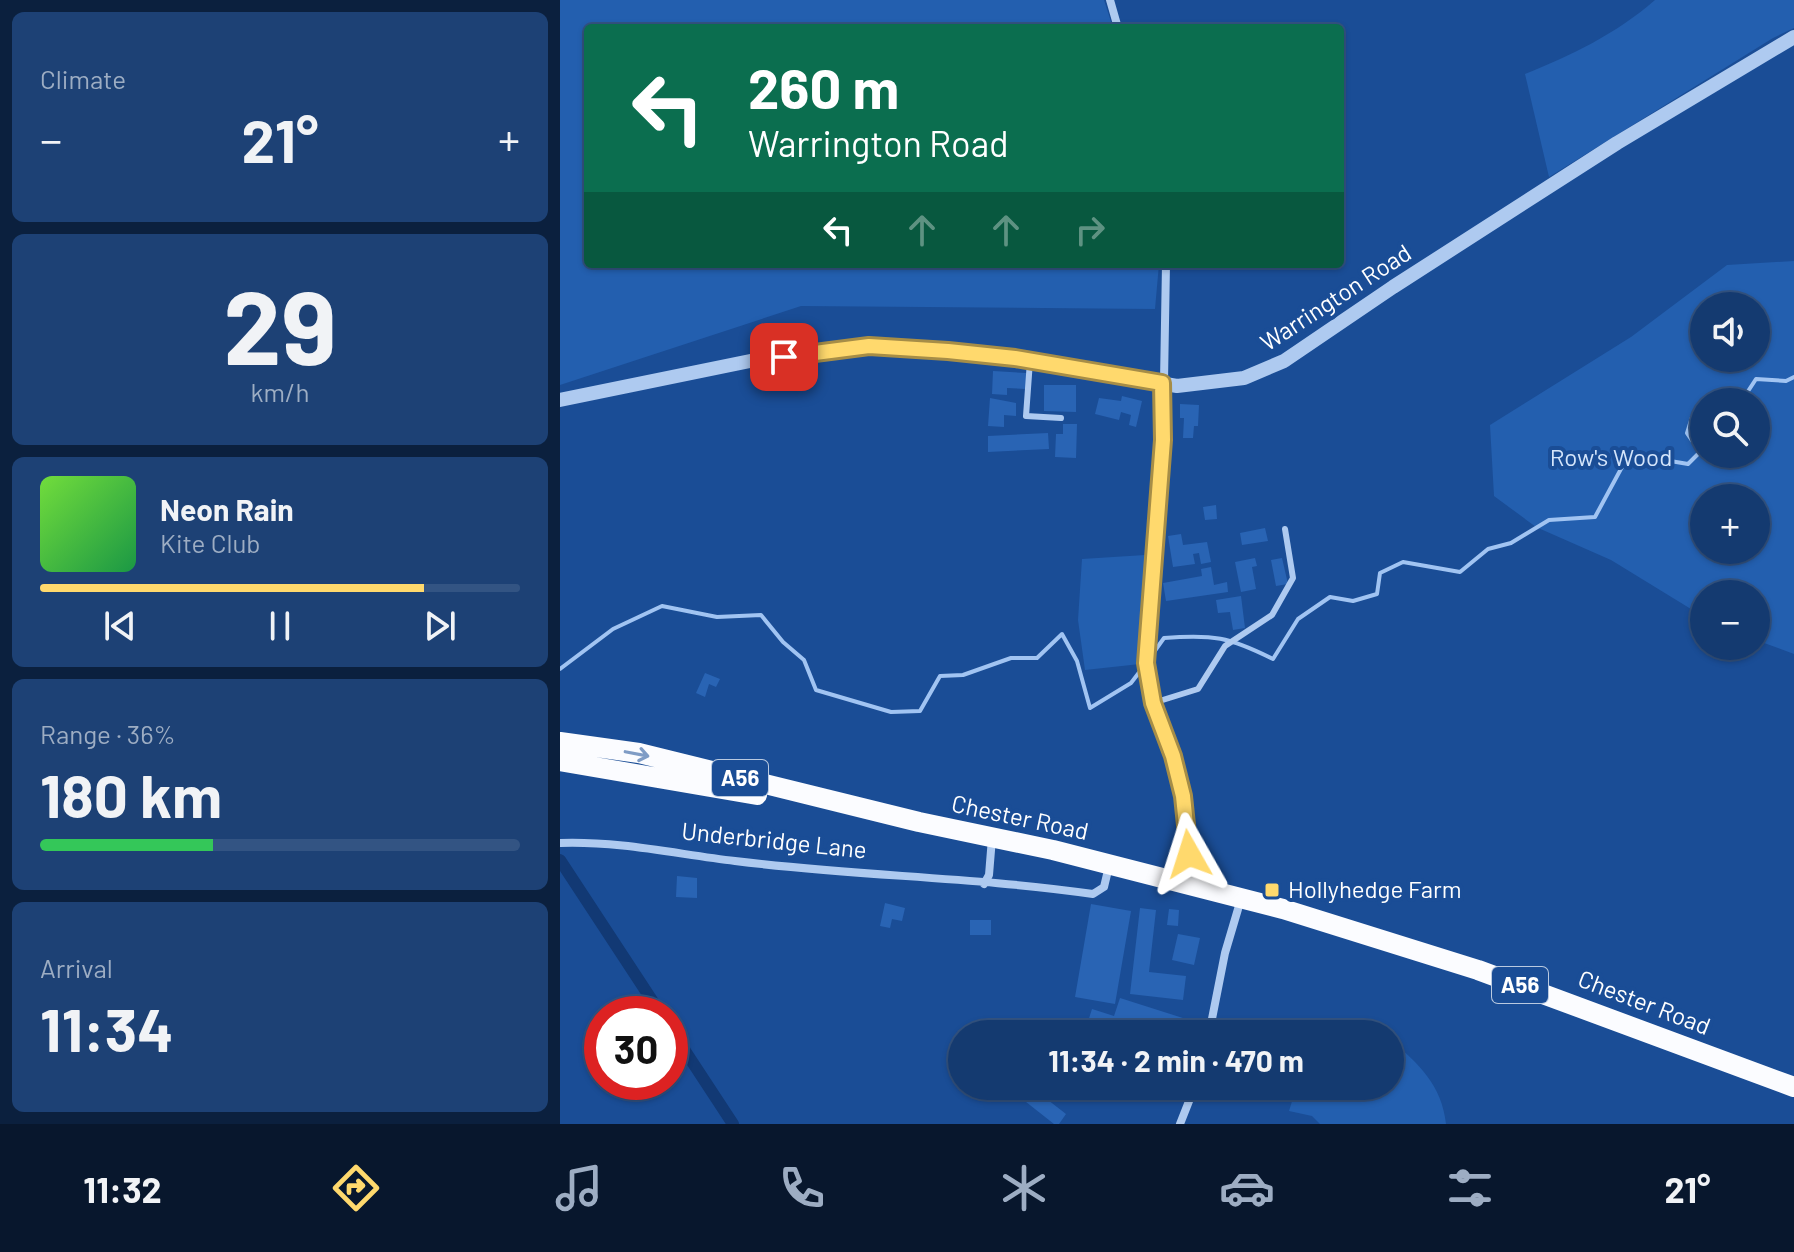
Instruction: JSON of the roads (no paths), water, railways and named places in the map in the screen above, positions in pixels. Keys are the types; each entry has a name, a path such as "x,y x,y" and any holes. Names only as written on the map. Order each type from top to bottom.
{"highway":[{"name":"Chester Road","path":"560,742 639,753 1241,898 1478,970 1794,1087"},
{"name":"Chester Road","path":"560,761 919,822"}],"street":[{"path":"1110,0 1117,24"},
{"name":"Warrington Road","path":"560,400 755,360 869,346 1030,361 1177,386 1244,378 1270,369 1617,143 1794,37"},
{"path":"1166,268 1163,440 1146,663 1153,703 1173,756 1183,796 1189,854 1183,883"},
{"path":"984,884 989,875 992,838"},
{"name":"Underbridge Lane","path":"560,843 653,847 735,861 1093,894 1104,887 1110,864"},
{"path":"1212,1020 1225,953 1241,898"},
{"path":"1180,1124 1189,1100"}],"lane":[{"path":"1030,361 1026,416 1061,418"},
{"path":"1153,703 1198,689 1225,646 1272,615 1293,578 1285,529"}],"waterway":[{"path":"1750,388 1756,379 1786,381 1794,377"},
{"path":"1690,423 1687,433 1690,437"},
{"path":"1149,659 1164,638 1196,636 1232,642 1273,659 1298,619 1330,597 1353,601 1377,594 1380,573 1403,562 1460,572 1488,549 1511,543 1549,520 1595,517 1629,454 1690,462"},
{"path":"560,669 613,629 662,606 717,617 761,615 783,642 804,660 816,690 891,712 920,711 940,676 963,675 1011,658 1037,658 1062,634 1077,661 1090,708 1131,683 1144,666"},
{"path":"560,860 649,996"},
{"path":"688,1055 733,1124"}],"place":[{"name":"Hollyhedge Farm","path":"1272,890"}],"park label":[{"name":"Row's Wood","path":"1611,458"}]}
